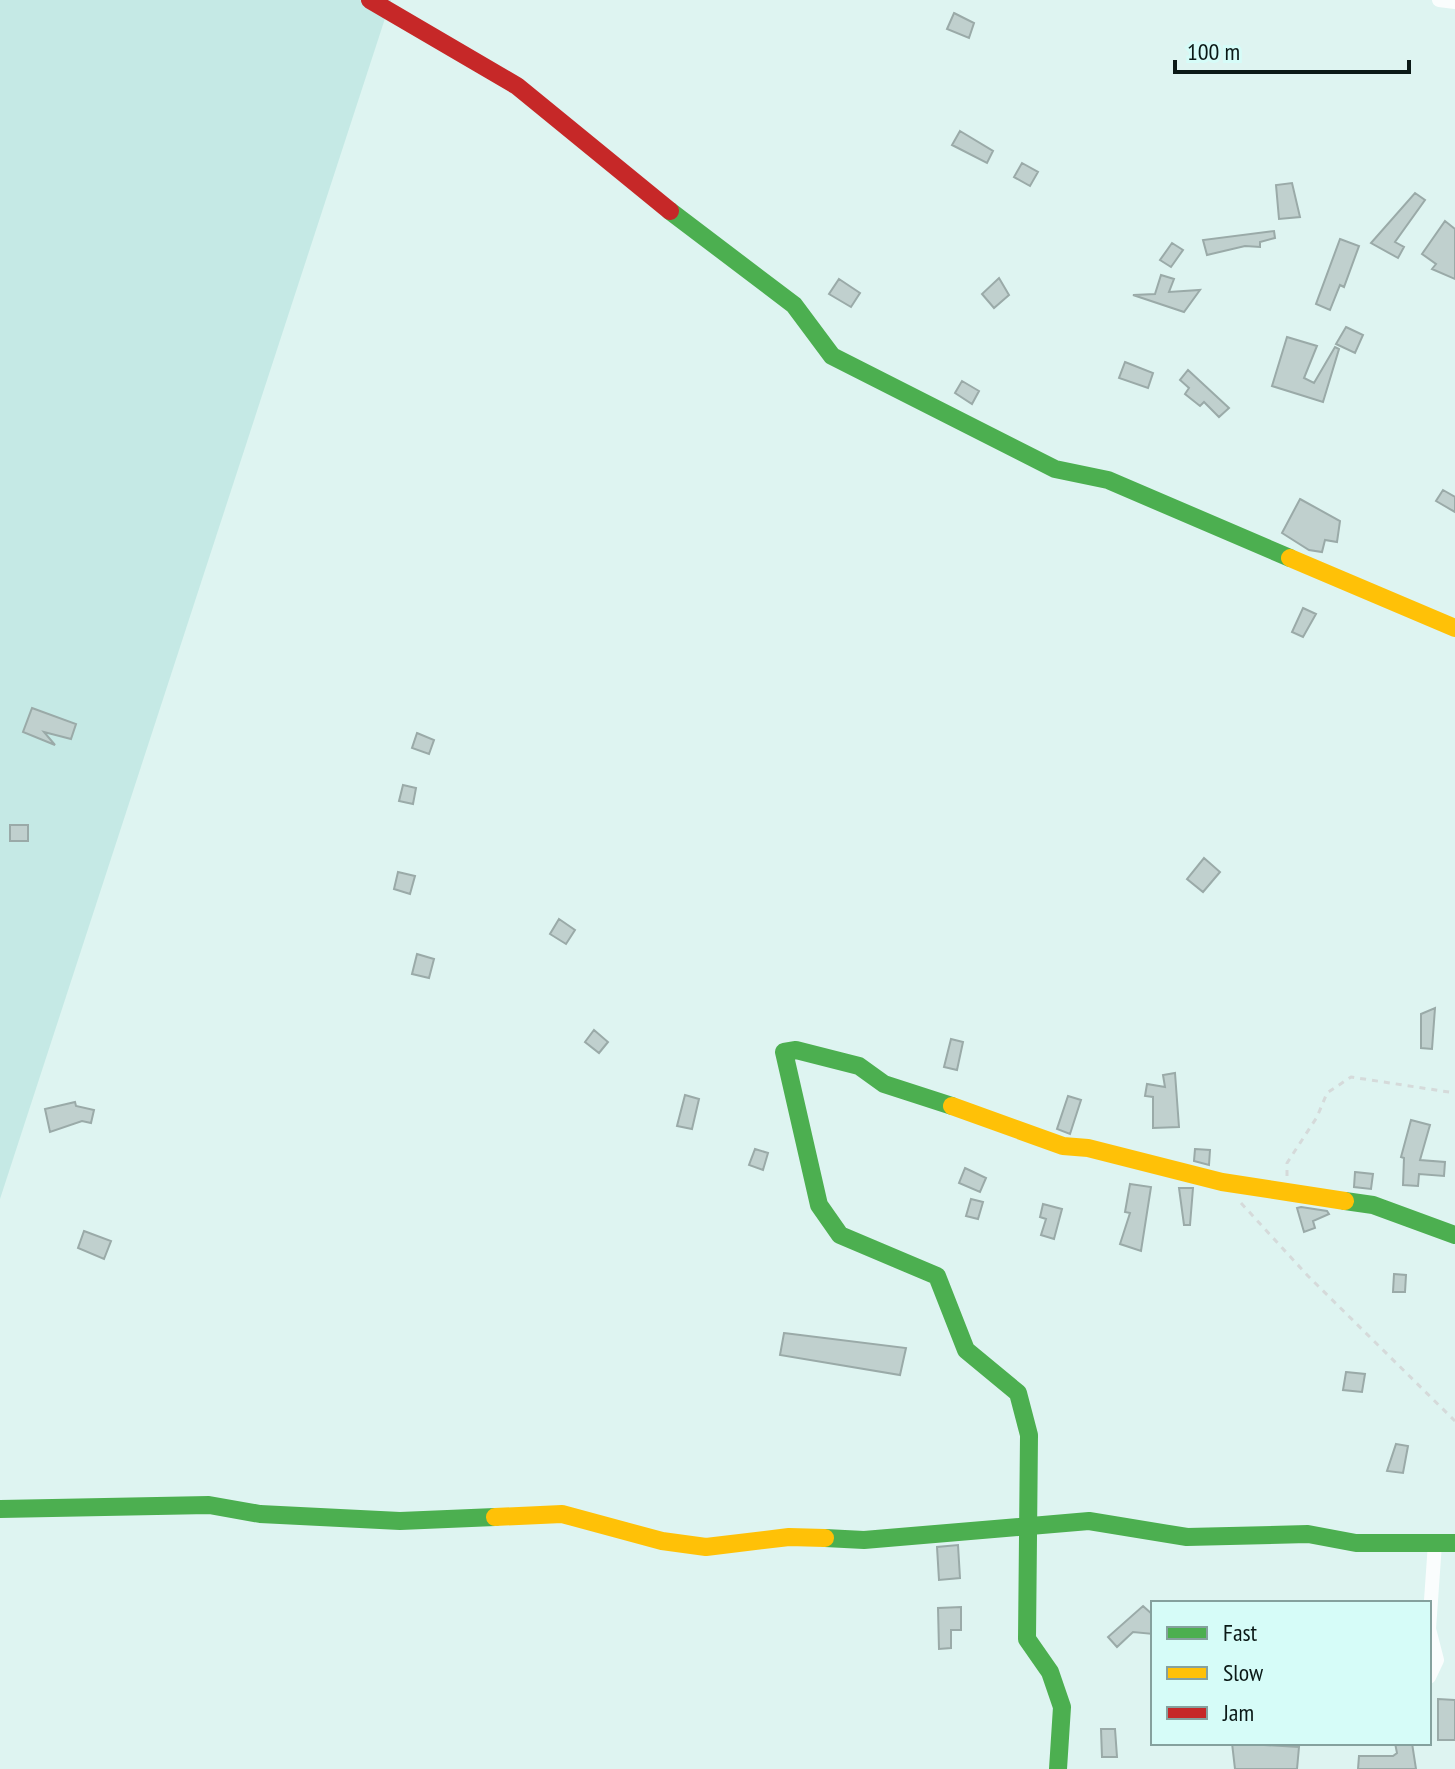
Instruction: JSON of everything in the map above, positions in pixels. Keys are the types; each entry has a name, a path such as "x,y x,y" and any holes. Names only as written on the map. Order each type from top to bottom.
{"street":[{"path":"370,0 517,86 708,242 794,305 832,356 1055,469 1108,480 1455,628"},
{"path":"1439,0 1455,2"},
{"path":"1058,1769 1062,1707 1050,1672 1027,1639 1029,1435 1018,1393 987,1364 966,1350 937,1276 840,1235 819,1205 784,1052 796,1050 859,1066 884,1084 1010,1125 1063,1146 1088,1148 1222,1182 1373,1205 1455,1235"},
{"path":"0,1509 209,1505 260,1514 400,1521 562,1514 662,1541 706,1547 789,1537 864,1540 1030,1523 1089,1521 1187,1537 1308,1534 1356,1543 1455,1543"},
{"path":"1431,1601 1435,1543"},
{"path":"1431,1637 1437,1660 1431,1673"}],"path":[{"path":"1287,1190 1287,1163 1317,1117 1327,1093 1351,1077 1455,1093"},
{"path":"1222,1182 1308,1276 1455,1421"}],"shaded area":[{"path":"0,0 391,0 0,1199"}],"building":[{"path":"954,13 974,23 969,38 947,29"},
{"path":"960,131 993,151 987,163 952,145"},
{"path":"1022,163 1038,172 1030,186 1014,177"},
{"path":"1292,183 1300,217 1279,219 1276,185"},
{"path":"1415,193 1425,200 1395,242 1404,247 1398,258 1371,243"},
{"path":"1445,221 1455,229 1455,279 1432,269 1436,264 1422,254"},
{"path":"1274,231 1275,238 1260,242 1260,247 1245,246 1207,255 1203,240"},
{"path":"1340,239 1359,246 1344,287 1340,285 1330,310 1316,304"},
{"path":"1172,243 1183,250 1171,267 1160,260"},
{"path":"1161,275 1174,279 1169,292 1200,290 1184,312 1133,295 1155,294"},
{"path":"999,278 1009,295 994,308 982,294"},
{"path":"839,279 860,293 851,307 829,294"},
{"path":"1346,327 1363,335 1355,353 1336,344"},
{"path":"1287,337 1317,346 1304,378 1314,383 1335,347 1339,349 1323,402 1272,386"},
{"path":"1125,362 1153,373 1148,388 1119,378"},
{"path":"1188,370 1229,408 1219,417 1204,402 1200,406 1185,394 1189,388 1180,380"},
{"path":"962,381 979,391 972,404 955,393"},
{"path":"1443,490 1455,497 1455,512 1436,501"},
{"path":"1300,499 1340,521 1337,542 1325,540 1322,552 1309,550 1282,533"},
{"path":"1303,608 1316,614 1303,637 1292,632"},
{"path":"32,708 76,724 71,739 44,732 55,745 23,732"},
{"path":"417,733 434,740 429,754 412,748"},
{"path":"403,785 416,788 413,804 399,801"},
{"path":"10,825 28,825 28,841 10,841"},
{"path":"1204,858 1220,872 1203,892 1187,879"},
{"path":"398,872 415,876 410,894 394,889"},
{"path":"559,919 575,930 566,944 550,934"},
{"path":"417,954 434,959 429,978 412,974"},
{"path":"1435,1008 1432,1049 1421,1048 1421,1014"},
{"path":"594,1030 608,1042 599,1053 585,1042"},
{"path":"951,1039 963,1042 957,1070 944,1067"},
{"path":"1175,1073 1179,1127 1153,1128 1153,1097 1145,1096 1147,1084 1165,1087 1163,1075"},
{"path":"685,1095 699,1099 692,1129 677,1126"},
{"path":"1068,1096 1081,1100 1070,1134 1057,1129"},
{"path":"75,1102 76,1106 94,1110 91,1123 82,1121 50,1132 45,1109"},
{"path":"1411,1120 1430,1125 1420,1160 1445,1162 1444,1176 1419,1174 1418,1186 1403,1185 1404,1158 1401,1157"},
{"path":"755,1149 768,1153 763,1170 749,1165"},
{"path":"1195,1149 1210,1150 1209,1165 1194,1161"},
{"path":"965,1168 986,1178 980,1192 959,1183"},
{"path":"1355,1172 1373,1174 1371,1189 1354,1187"},
{"path":"1130,1184 1151,1187 1141,1251 1120,1244 1130,1213 1125,1212"},
{"path":"1179,1188 1193,1188 1190,1225 1184,1225"},
{"path":"971,1199 983,1202 978,1219 966,1216"},
{"path":"1043,1204 1062,1209 1054,1239 1041,1235 1046,1219 1040,1217"},
{"path":"1297,1208 1327,1211 1329,1214 1313,1221 1315,1228 1304,1232"},
{"path":"84,1231 111,1241 104,1259 78,1248"},
{"path":"1394,1274 1406,1275 1405,1292 1393,1292"},
{"path":"784,1333 906,1348 900,1375 780,1355"},
{"path":"1346,1372 1365,1374 1362,1392 1343,1390"},
{"path":"1396,1444 1408,1446 1403,1473 1387,1471"},
{"path":"958,1545 960,1578 939,1580 937,1547"},
{"path":"1143,1606 1151,1613 1151,1634 1133,1632 1117,1647 1108,1637"},
{"path":"961,1607 961,1630 951,1630 951,1648 939,1649 938,1608"},
{"path":"1438,1699 1455,1700 1455,1740 1438,1740"},
{"path":"1101,1729 1115,1729 1117,1757 1102,1757"},
{"path":"1232,1745 1299,1747 1297,1769 1235,1769"},
{"path":"1395,1745 1412,1745 1416,1769 1358,1769 1359,1756 1393,1756 1397,1753"}],"traffic: fast":[{"path":"670,211 794,305 832,356 1055,469 1108,480 1290,558"},
{"path":"952,1106 884,1084 859,1066 796,1050 784,1052 819,1205 840,1235 937,1276 966,1350 1018,1393 1029,1435 1027,1639 1050,1672 1062,1707 1058,1769"},
{"path":"1345,1201 1373,1205 1455,1235"},
{"path":"0,1509 209,1505 260,1514 400,1521 495,1517"},
{"path":"825,1538 864,1540 1089,1521 1187,1537 1308,1534 1356,1543 1455,1543"}],"traffic: slow":[{"path":"1290,558 1455,628"},
{"path":"952,1106 1063,1146 1088,1148 1222,1182 1345,1201"},
{"path":"495,1517 562,1514 662,1541 706,1547 789,1537 825,1538"}],"traffic: jam":[{"path":"370,0 517,86 670,211"}]}
